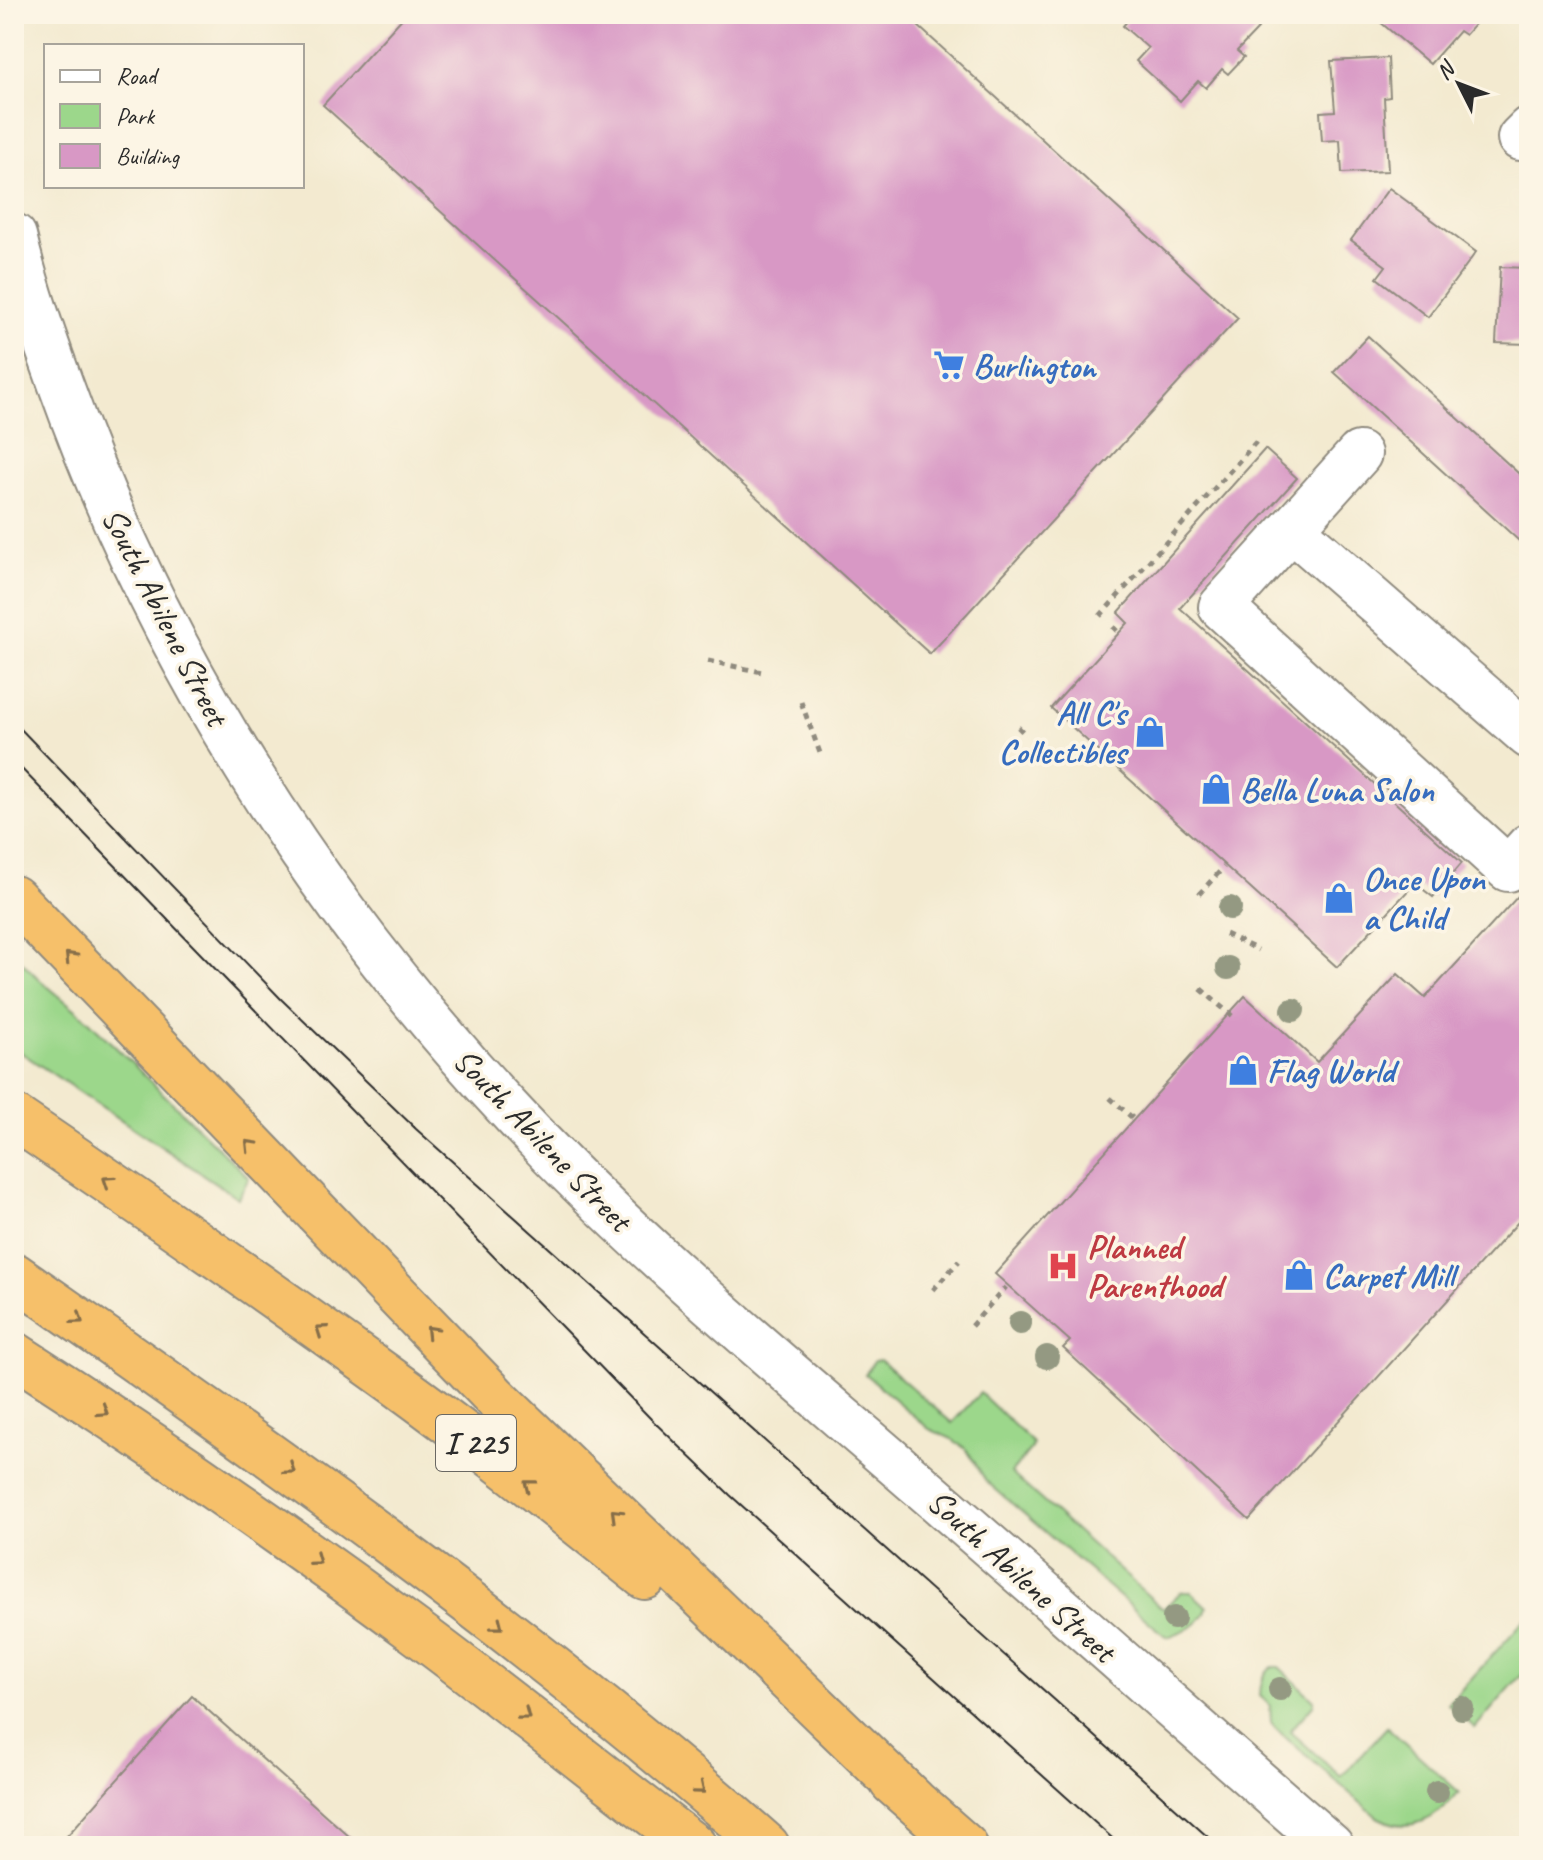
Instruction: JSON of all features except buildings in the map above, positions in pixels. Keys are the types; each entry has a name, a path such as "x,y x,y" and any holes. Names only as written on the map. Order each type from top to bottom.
{"highway":[{"path":"14,898 494,1396 914,1801"},
{"name":"I 225","path":"14,1117 201,1245 485,1450 685,1609 965,1846"},
{"path":"14,1275 398,1547 640,1739 767,1846"},
{"path":"14,1354 133,1431 314,1558 694,1846"}],"street":[{"name":"South Abilene Street","path":"14,236 34,309 74,421 150,597 204,695 279,818 398,983 516,1117 672,1269 1331,1846"},
{"path":"1359,454 1221,607 1508,869 1529,846"},
{"path":"1292,529 1529,736"}],"path":[{"path":"1100,616 1256,442"},
{"path":"708,661 762,672"},
{"path":"801,702 820,753"},
{"path":"1199,894 1224,867"},
{"path":"1225,934 1258,950"},
{"path":"1201,989 1232,1016"},
{"path":"1110,1098 1137,1122"},
{"path":"933,1290 959,1261"},
{"path":"971,1326 1006,1287"}],"green space":[{"path":"14,954 88,1020 249,1178 238,1198 14,1048"},
{"path":"880,1360 952,1423 980,1393 1033,1443 1011,1473 1163,1609 1181,1592 1191,1592 1207,1607 1201,1619 1168,1637 1164,1635 986,1481 967,1450 929,1429 865,1374 874,1361"},
{"path":"1529,1615 1529,1666 1475,1728 1448,1704"},
{"path":"1273,1667 1279,1667 1314,1700 1314,1704 1290,1731 1341,1777 1387,1727 1459,1792 1441,1810 1422,1821 1401,1825 1377,1817 1275,1728 1271,1722 1270,1705 1260,1696 1264,1676"}],"tram line":[{"path":"14,722 282,1000 416,1129 1218,1846"},
{"path":"14,761 651,1419 730,1495 1121,1846"}],"place":[{"name":"Burlington","path":"949,365"},
{"name":"All C's Collectibles","path":"1150,732"},
{"name":"Bella Luna Salon","path":"1216,789"},
{"name":"Once Upon a Child","path":"1339,898"},
{"name":"Flag World","path":"1243,1070"},
{"name":"Planned Parenthood","path":"1063,1266"},
{"name":"Carpet Mill","path":"1299,1275"}]}
